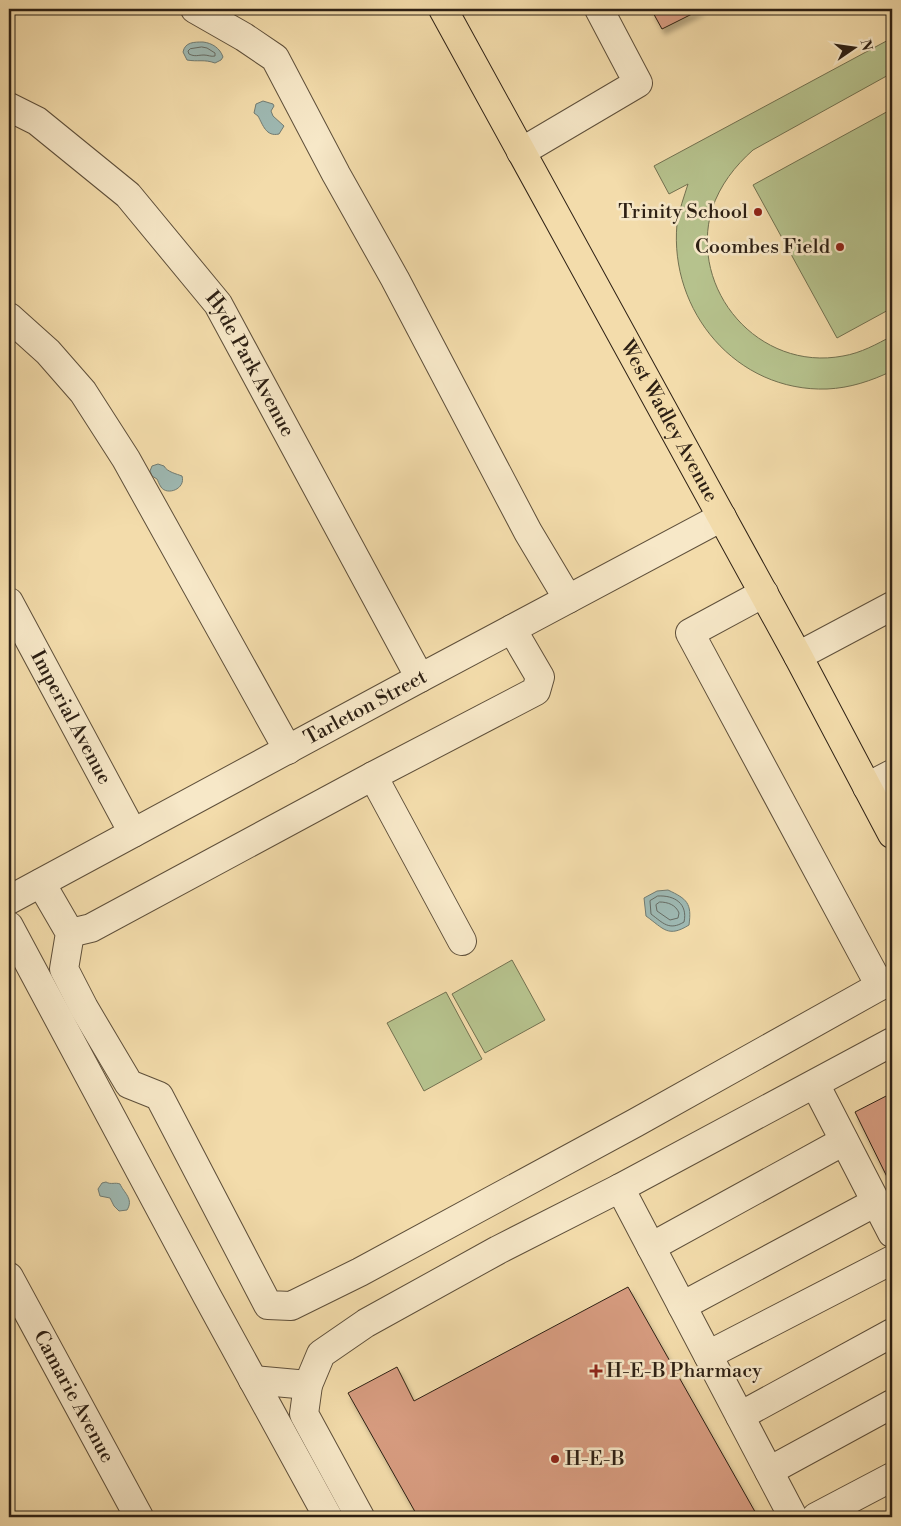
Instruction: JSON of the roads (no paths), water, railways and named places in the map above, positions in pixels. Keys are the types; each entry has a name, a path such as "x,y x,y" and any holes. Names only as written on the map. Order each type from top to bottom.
{"main road":[{"name":"West Wadley Avenue","path":"442,9 722,516 892,834"}],"street":[{"path":"195,9 244,37 275,58 336,174 404,296 528,532 568,599"},
{"path":"521,152 638,83 598,9"},
{"name":"Hyde Park Avenue","path":"9,107 37,121 128,195 218,304 420,678"},
{"path":"9,317 48,352 83,392 98,414 126,459 288,750"},
{"name":"Tarleton Street","path":"9,900 722,516"},
{"path":"42,883 70,933 64,969 84,1008 129,1084 159,1096 268,1305 291,1306 360,1272 643,1118 886,982 690,633 764,593"},
{"name":"Imperial Avenue","path":"9,602 133,834"},
{"path":"798,656 892,606"},
{"path":"70,933 91,928 373,776 536,691 540,677 512,629"},
{"path":"868,787 892,774"},
{"path":"373,776 462,941"},
{"path":"9,926 328,1517"},
{"path":"360,1517 304,1414 308,1385 321,1354 366,1323 498,1250 620,1188 892,1042"},
{"path":"815,1084 892,1233"},
{"path":"651,1247 844,1141"},
{"path":"620,1188 793,1517"},
{"path":"682,1306 876,1202"},
{"path":"708,1355 892,1260"},
{"name":"Camarie Avenue","path":"9,1277 139,1517"},
{"path":"740,1416 892,1333"},
{"path":"253,1380 308,1385"},
{"path":"769,1470 892,1404"},
{"path":"816,1517 892,1477"}],"water":[{"path":"203,42 218,49 223,57 221,60 215,63 187,60 183,52 186,46"},
{"path":"263,101 273,104 274,106 271,111 273,116 284,126 279,134 268,132 254,113 256,104"},
{"path":"158,464 182,476 179,488 167,491 161,487 150,471 152,466"},
{"path":"668,890 684,899 690,912 689,925 676,931 662,928 646,916 644,898 657,891"},
{"path":"102,1183 120,1184 129,1199 127,1210 119,1211 110,1198 100,1196 98,1189"}],"place":[{"name":"Trinity School","path":"758,212"},
{"name":"Coombes Field","path":"840,247"},
{"name":"H-E-B Pharmacy","path":"596,1371"},
{"name":"H-E-B","path":"555,1459"}]}
